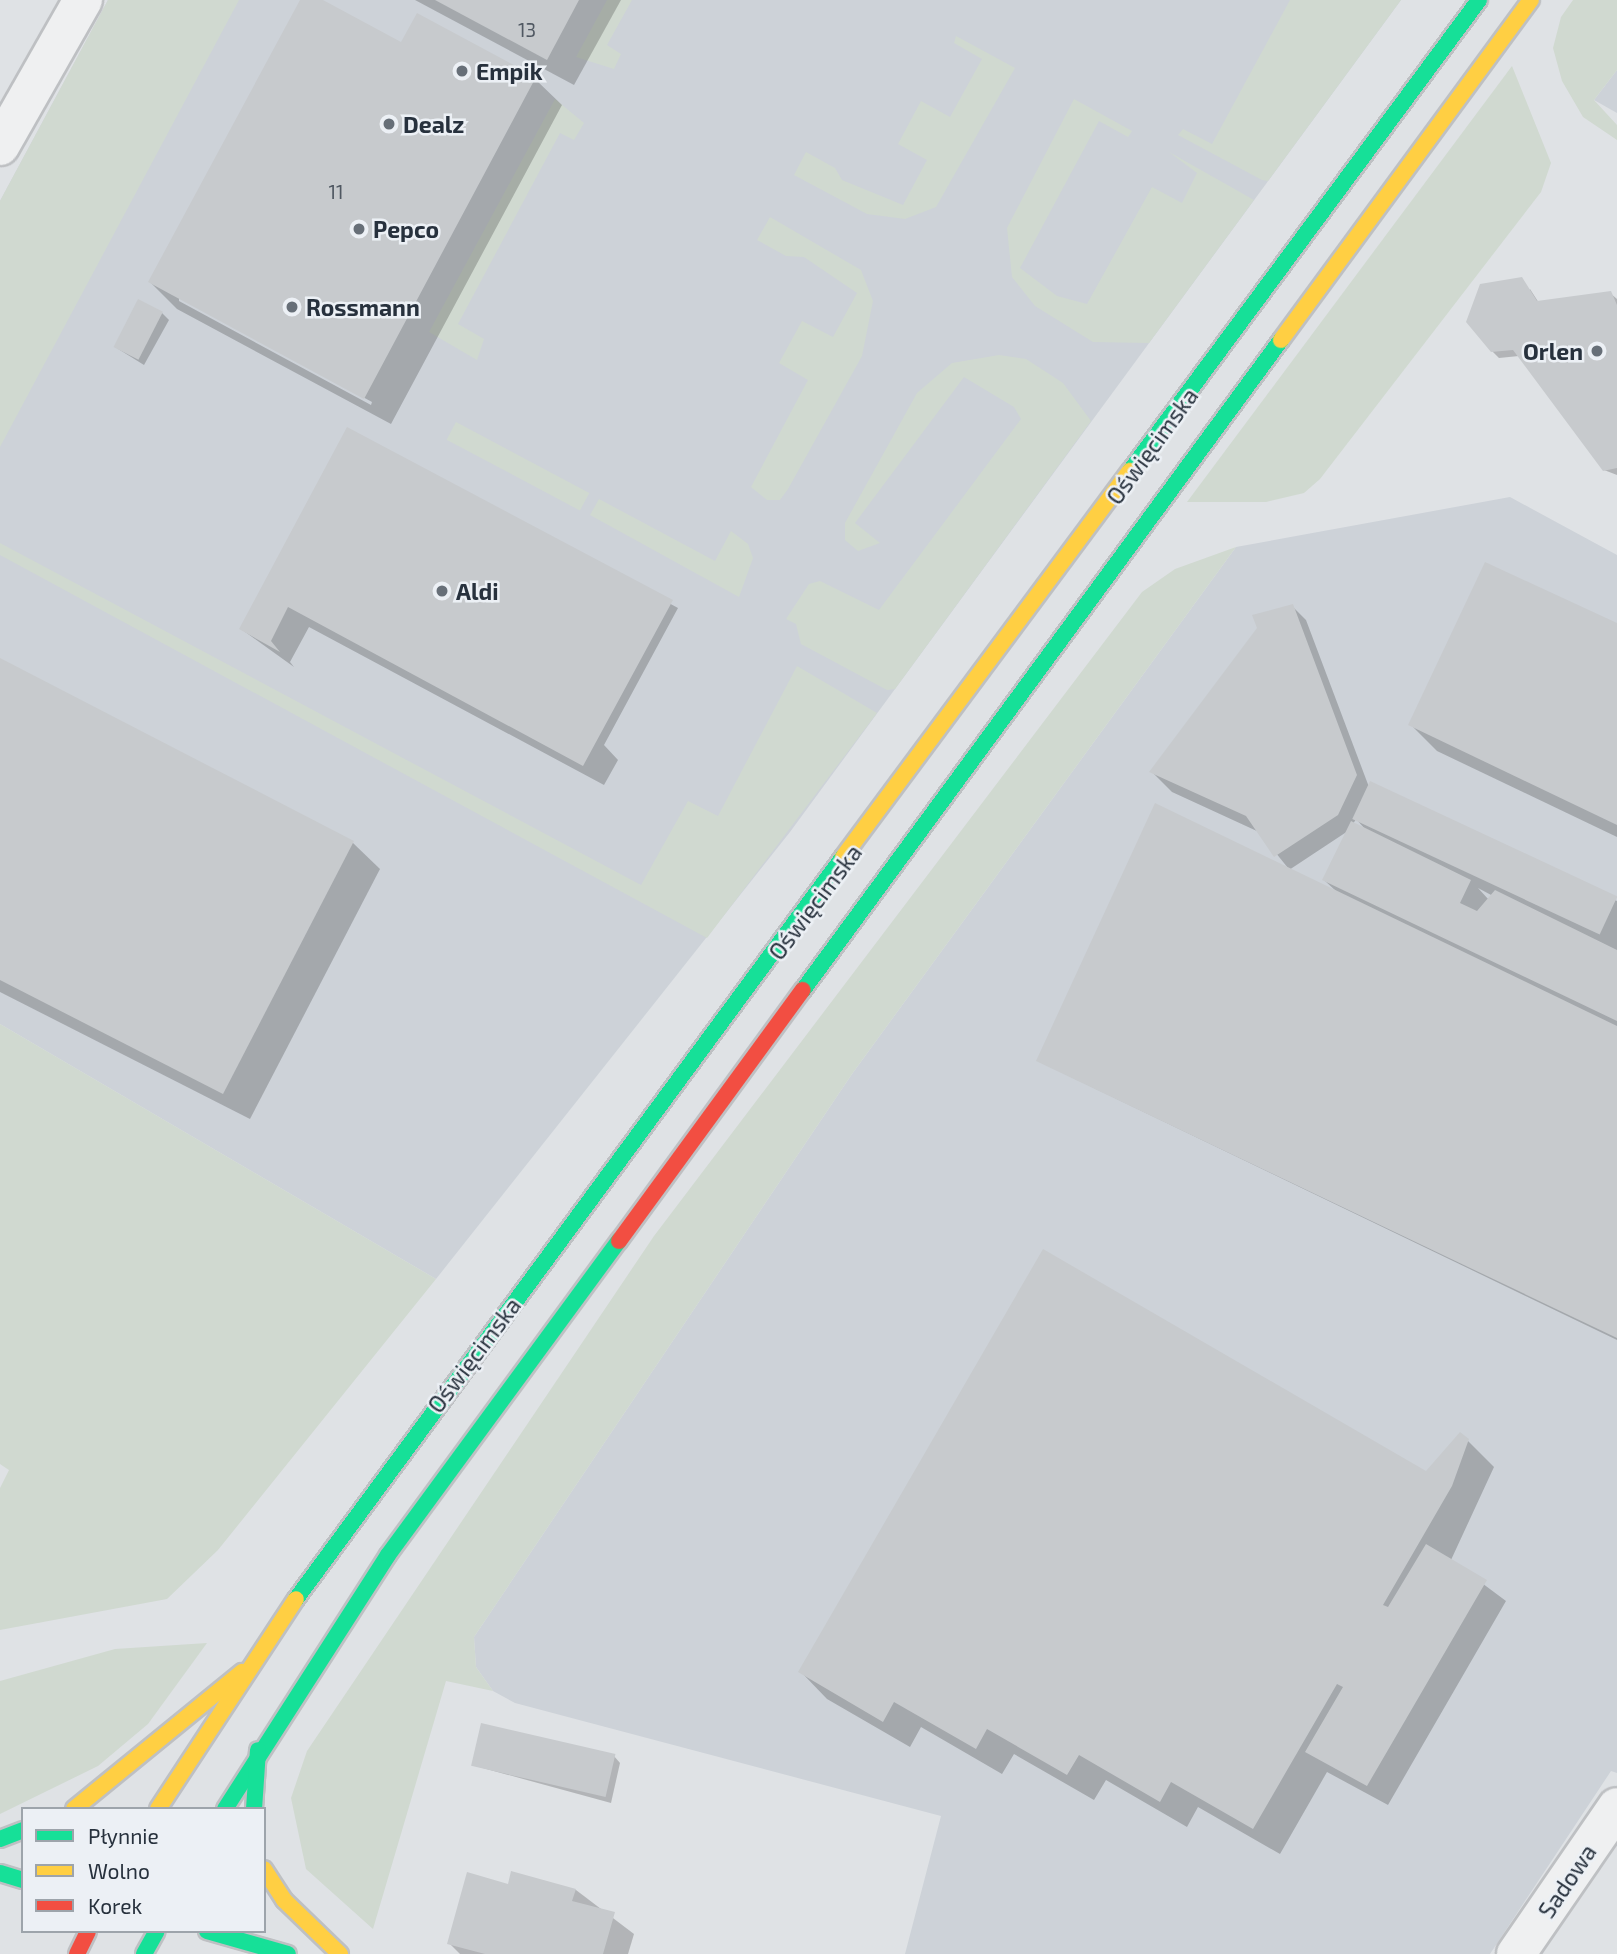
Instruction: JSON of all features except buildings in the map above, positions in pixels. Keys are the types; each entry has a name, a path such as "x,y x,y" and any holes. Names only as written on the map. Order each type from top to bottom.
{"main road":[{"name":"Oświęcimska","path":"159,1807 251,1663 328,1550 1479,0"},
{"name":"Oświęcimska","path":"226,1807 258,1750 388,1555 847,923 1531,0"},
{"path":"78,1807 145,1757 251,1663"},
{"path":"254,1807 258,1750"},
{"path":"0,1839 21,1831"},
{"path":"266,1872 284,1900 340,1954"},
{"path":"0,1873 21,1879"},
{"path":"78,1954 87,1933"},
{"path":"144,1954 156,1933"},
{"path":"213,1933 288,1954"}],"street":[{"path":"0,146 83,0"},
{"name":"Sadowa","path":"1516,1954 1617,1807"}],"shaded area":[{"path":"108,0 1401,0 790,832 436,1279 0,1024 0,201"},
{"path":"108,0 239,0 0,447 0,201"},
{"path":"607,0 632,0 607,45 621,54 614,69 576,57"},
{"path":"1290,0 1401,0 1268,181 1178,135 1183,129 1212,144"},
{"path":"1573,0 1617,0 1617,70 1594,100 1617,125 1617,140 1583,117 1562,81 1553,48 1561,17"},
{"path":"956,36 1015,68 936,207 905,219 867,214 794,175 806,152 835,168 842,180 903,205 927,160 898,144 921,101 950,117 982,59 954,43"},
{"path":"1512,66 1551,163 1541,192 1320,479 1304,493 1266,502 1187,502"},
{"path":"1617,70 1617,113 1594,100"},
{"path":"555,99 584,123 574,140 560,133 458,324 484,339 477,360 429,332"},
{"path":"1074,99 1132,131 1128,137 1099,121 1020,268 1057,296 1087,304 1152,187 1182,203 1197,173 1169,152 1254,200 1149,343 1093,342 1035,306 1012,277 1007,228"},
{"path":"770,217 861,270 873,301 862,356 780,500 767,500 751,487 808,380 779,363 802,321 833,337 857,293 804,257 786,256 757,240"},
{"path":"999,355 1026,359 1063,383 1091,421 895,689 887,690 801,644 796,624 786,619 809,584 820,581 879,610 1021,419 1014,407 964,377 855,523 880,543 858,551 845,540 845,523 917,393 952,363"},
{"path":"456,422 589,493 580,511 447,440"},
{"path":"1510,497 1617,555 1617,1773 1611,1771 1490,1954 905,1954 941,1816 515,1703 493,1691 476,1667 474,1637 852,1074 1236,547"},
{"path":"599,499 715,561 731,531 748,544 753,558 739,597 590,515"},
{"path":"0,543 641,885 688,801 718,816 797,666 877,713 707,938 0,555"},
{"path":"1236,547 852,1074 474,1637 476,1667 493,1691 446,1681 373,1929 306,1869 291,1798 307,1751 654,1236 1142,592 1175,569"},
{"path":"0,1024 436,1279 218,1550 167,1599 0,1630 0,1488 9,1470 0,1464"},
{"path":"207,1643 148,1724 98,1766 0,1814 0,1681 115,1649"}],"traffic: fast":[{"path":"1130,471 1479,0"},
{"path":"803,990 1281,340"},
{"path":"296,1599 843,857"},
{"path":"226,1807 388,1555 619,1241"},
{"path":"254,1807 258,1750"},
{"path":"0,1839 21,1831"},
{"path":"0,1873 21,1879"},
{"path":"144,1954 156,1933"},
{"path":"214,1933 288,1954"}],"traffic: slow":[{"path":"1281,340 1531,0"},
{"path":"843,857 1130,471"},
{"path":"159,1807 296,1599"},
{"path":"76,1807 242,1672"},
{"path":"266,1872 284,1900 340,1954"}],"traffic: jam":[{"path":"619,1241 803,990"},
{"path":"77,1954 87,1933"}],"place":[{"name":"Empik","path":"462,71"},
{"name":"Dealz","path":"389,124"},
{"name":"Pepco","path":"359,229"},
{"name":"Rossmann","path":"292,307"},
{"name":"Orlen","path":"1597,351"},
{"name":"Aldi","path":"442,591"}]}
